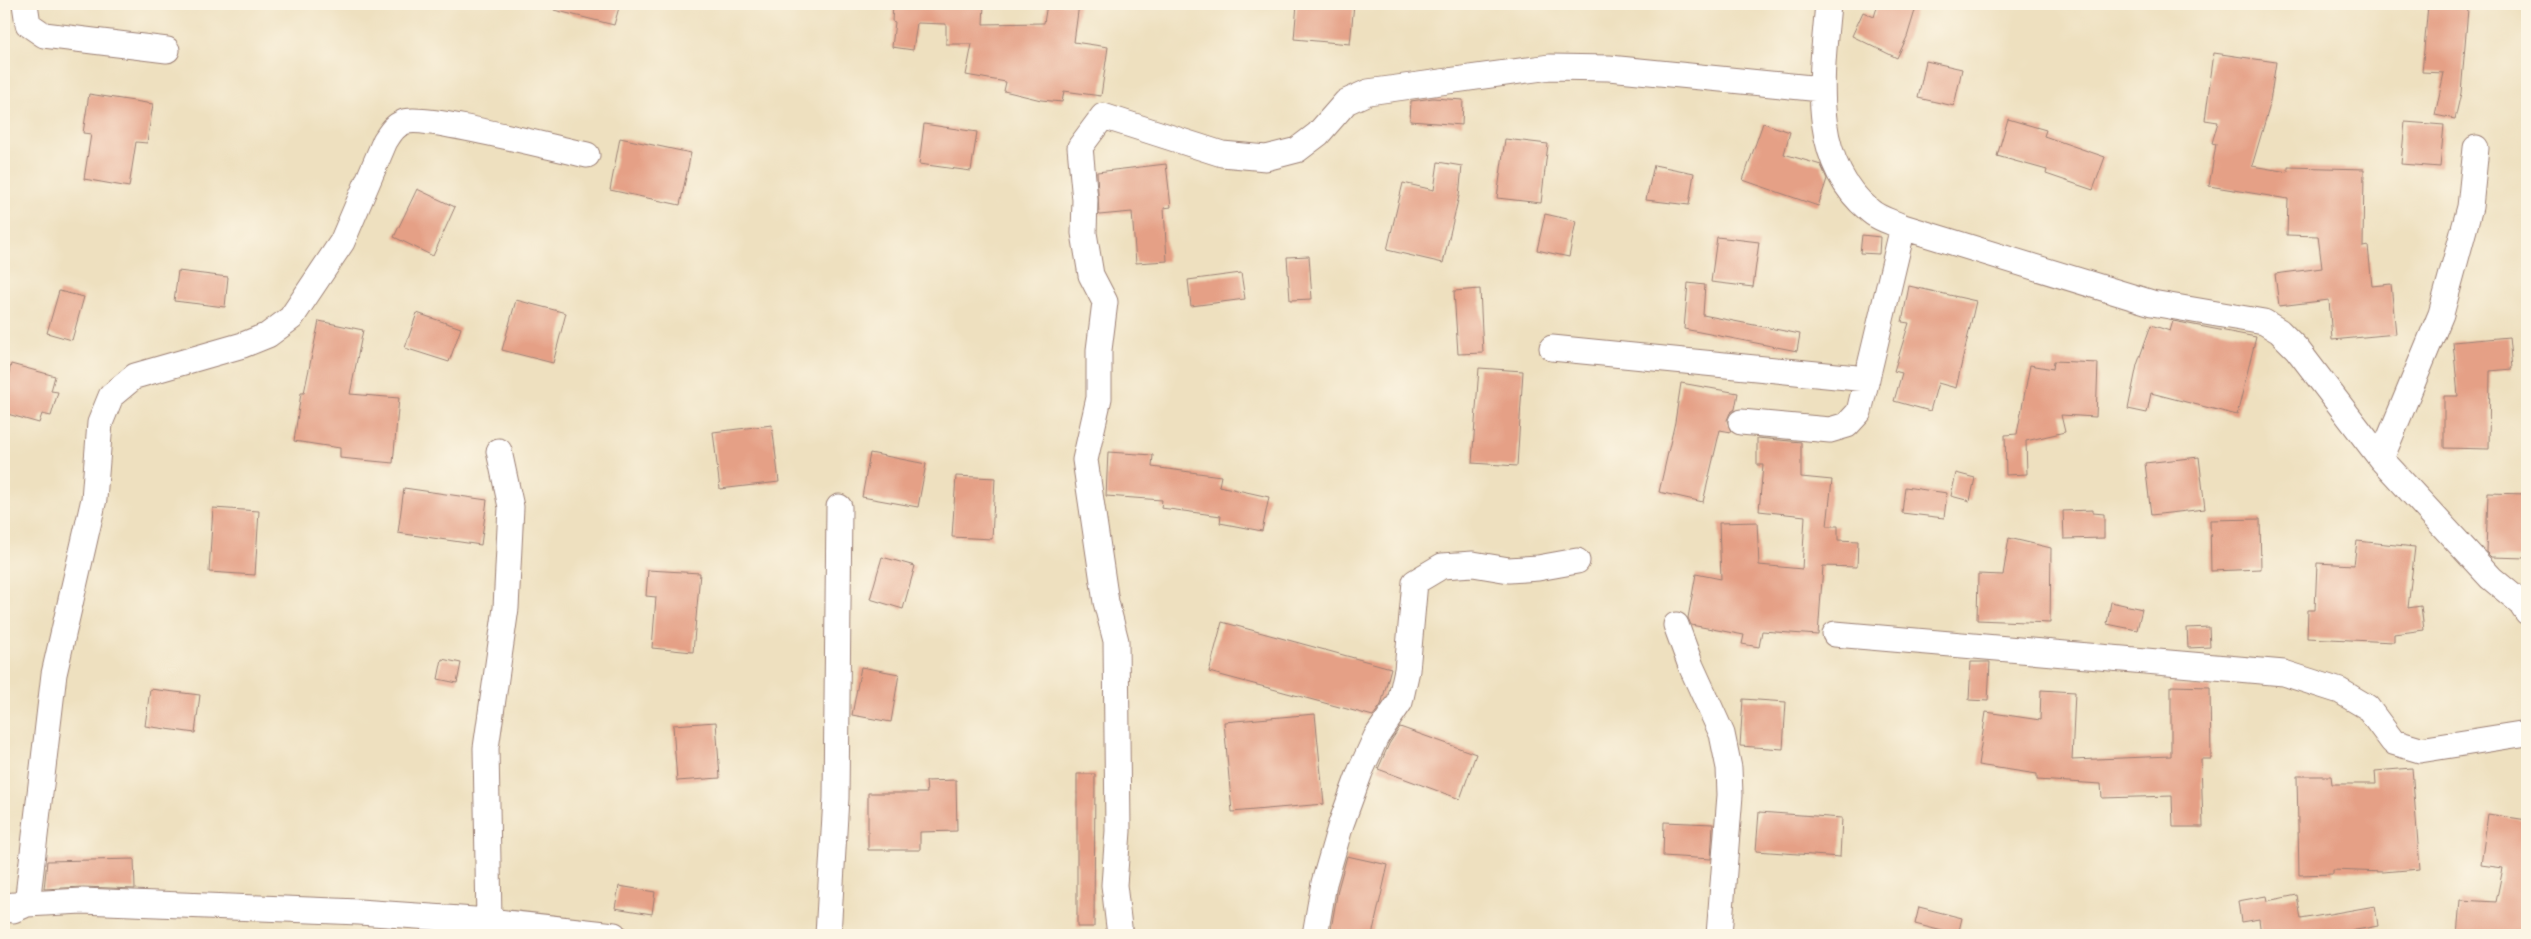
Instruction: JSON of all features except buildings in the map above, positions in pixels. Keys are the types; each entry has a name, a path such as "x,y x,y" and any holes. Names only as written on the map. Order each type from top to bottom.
{"street":[{"path":"26,4 28,24 44,35 167,50"},
{"path":"1828,4 1821,89 1824,127 1831,152 1846,184 1869,211 1903,227 2152,303 2264,322 2279,331 2297,349 2381,459 2491,578 2521,603 2527,612"},
{"path":"1120,935 1114,885 1118,830 1116,640 1106,602 1085,460 1100,398 1099,350 1105,302 1091,275 1084,233 1085,200 1080,147 1103,116 1222,154 1266,158 1296,150 1318,134 1346,102 1368,92 1550,67 1609,68 1821,89"},
{"path":"15,905 54,674 94,500 100,423 111,396 135,376 243,345 268,335 291,318 342,242 385,141 393,128 406,121 438,123 587,155"},
{"path":"2381,459 2441,314 2470,207 2476,148"},
{"path":"1741,422 1830,430 1847,425 1859,412 1903,227"},
{"path":"1552,348 1867,379"},
{"path":"489,921 486,748 506,608 511,507 499,451"},
{"path":"828,935 837,740 839,507"},
{"path":"1315,935 1324,884 1341,824 1376,737 1400,702 1407,670 1415,582 1442,566 1472,564 1509,570 1577,562"},
{"path":"1676,625 1691,666 1722,734 1729,768 1730,795 1719,935"},
{"path":"1835,634 2284,673 2340,691 2367,707 2394,742 2420,750 2527,733"},
{"path":"4,914 15,905 82,901 359,912 489,921 614,935"}]}
